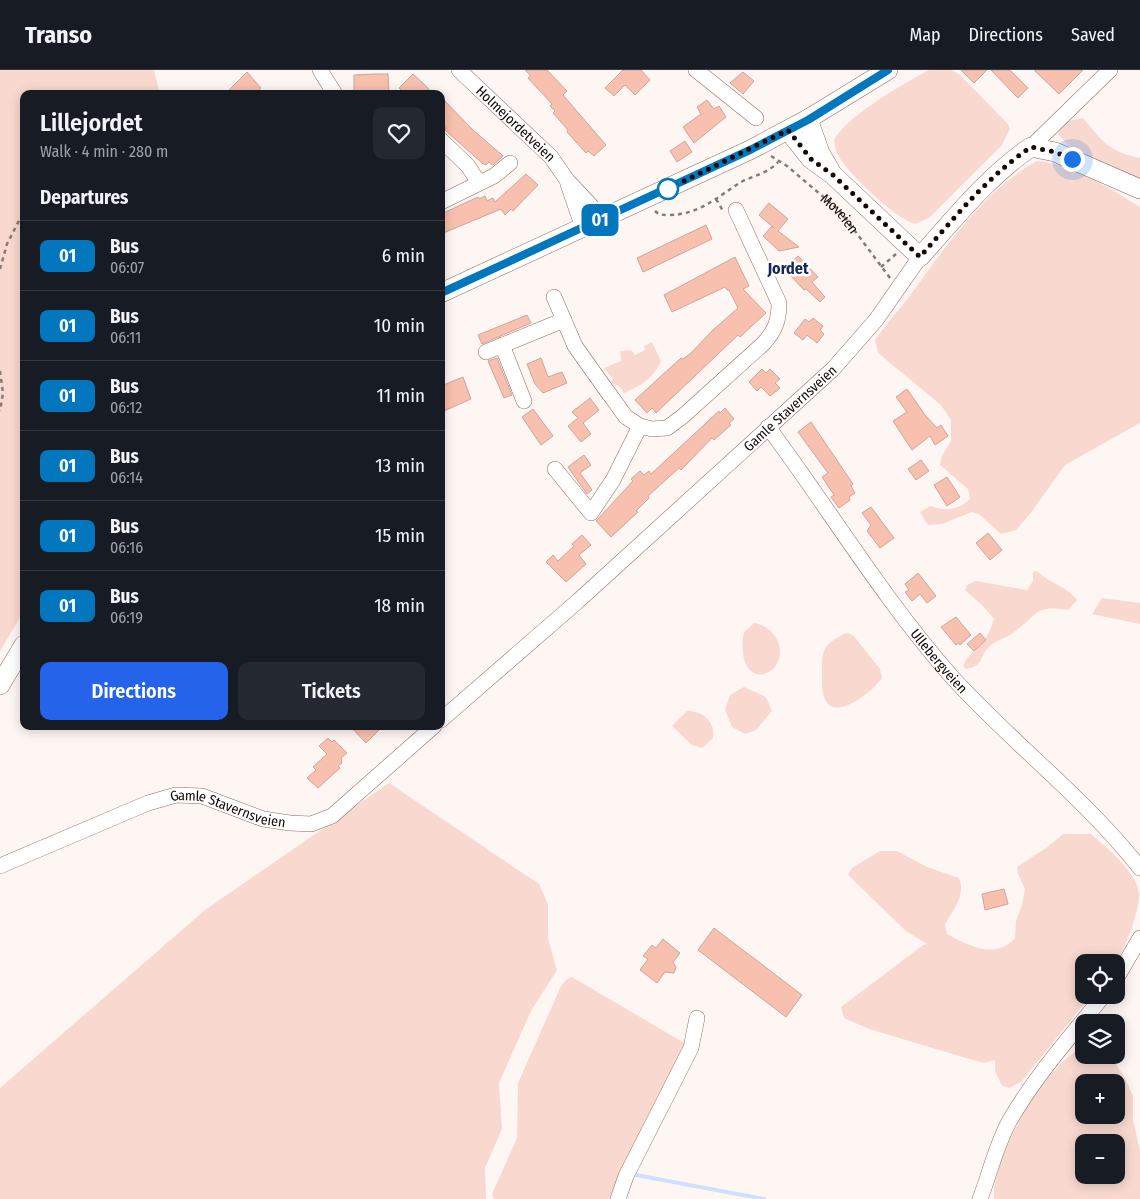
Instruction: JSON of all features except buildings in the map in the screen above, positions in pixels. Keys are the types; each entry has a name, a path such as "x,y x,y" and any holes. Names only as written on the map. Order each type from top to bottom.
{"main road":[{"path":"445,291 600,220 788,130 808,120 888,70"},
{"path":"808,120 820,153 833,175"},
{"path":"788,130 811,159 833,175 920,257"},
{"path":"1031,147 1055,152 1140,189"},
{"name":"Gamle Stavernsveien","path":"920,257 968,202 1010,161 1031,147"},
{"path":"0,685 20,652"}],"street":[{"path":"320,70 332,90"},
{"name":"Holmejordetveien","path":"459,70 551,157 566,180 595,210 600,220"},
{"path":"696,70 756,118"},
{"name":"Gamle Stavernsveien","path":"1031,147 1110,70"},
{"path":"445,144 468,166 479,183"},
{"path":"445,200 494,176 510,162"},
{"name":"Holmejordetveien","path":"566,180 582,228"},
{"path":"554,297 575,346 626,417 640,426 652,429 667,428 682,417 762,344 779,318 780,303 736,210"},
{"name":"Gamle Stavernsveien","path":"445,717 578,601 832,369 859,341 900,288 920,257"},
{"path":"486,352 564,320"},
{"path":"502,345 524,401"},
{"path":"555,469 591,513 613,480 640,426"},
{"name":"Ullebergveien","path":"768,427 879,585 933,655 981,707 1098,820 1140,868"},
{"name":"Gamle Stavernsveien","path":"0,866 148,803 176,795 202,796 263,819 311,824 332,816 429,730"},
{"path":"1125,964 1140,938"},
{"path":"980,1199 998,1146 1010,1121 1042,1071 1097,1004"},
{"path":"618,1199 626,1176 691,1048 697,1018"}],"path":[{"name":"Moveien","path":"768,151 778,162 787,166 840,211 881,267 900,288"},
{"path":"655,211 662,215 683,215 694,212 739,184 772,168 778,162"},
{"path":"0,269 7,244 20,219"},
{"path":"881,267 902,248"},
{"path":"0,371 3,394 0,411"}],"shaded area":[{"path":"0,70 154,70 159,90 20,90 20,618 0,651"},
{"path":"929,70 952,70 960,75 1008,124 1010,129 1002,145 929,218 915,224 883,204 859,181 841,160 836,151 834,140 851,120 863,111"},
{"path":"1083,118 1113,149 1140,158 1140,182 1072,149 1058,134 1063,122"},
{"path":"1037,161 1050,163 1077,172 1140,207 1140,423 1065,465 1030,514 1016,530 1001,534 980,515 972,512 942,524 928,525 920,512 930,506 941,509 956,508 970,499 968,489 940,465 942,456 951,441 951,420 941,405 878,353 875,340 967,220 1000,187"},
{"path":"652,342 661,361 658,367 646,381 624,393 618,385 615,386 611,381 613,379 604,368 621,361 620,351 631,350 635,355 645,350 644,346"},
{"path":"1037,571 1069,592 1077,600 1068,610 1048,609 1037,613 1013,633 990,646 979,664 966,669 963,666 988,634 994,619 965,590 967,585 976,581 1027,590 1033,581 1033,572"},
{"path":"1102,598 1140,603 1140,624 1092,614"},
{"path":"754,623 764,626 772,632 780,648 776,666 763,674 755,674 749,669 743,656 744,632"},
{"path":"846,633 853,635 880,669 882,678 874,688 856,701 846,706 833,707 828,704 823,693 823,655 829,644"},
{"path":"744,687 766,697 772,711 756,730 745,734 732,727 725,710 730,695"},
{"path":"687,711 703,715 710,722 713,738 702,748 692,745 672,726"},
{"path":"389,783 539,884 548,904 548,938 557,970 531,1011 499,1083 502,1129 485,1168 486,1199 0,1199 0,1088 205,910"},
{"path":"1063,834 1091,834 1127,868 1137,885 1139,900 1131,929 1121,954 1075,954 1075,1004 1084,1004 1022,1081 1010,1088 1002,1086 995,1071 995,1060 984,1063 973,1060 869,1029 844,1018 841,1007 923,945 927,944 906,931 848,875 852,868 880,851 897,851 927,867 959,878 961,884 960,896 945,924 947,934 964,943 991,950 1008,945 1015,938 1016,921 1025,889 1017,867"},
{"path":"572,977 686,1044 609,1199 494,1199 492,1194 517,1138 518,1083 561,986 567,979"},
{"path":"1075,1052 1075,1064 1116,1064 1122,1074 1075,1074 1075,1124 1125,1124 1125,1078 1133,1096 1133,1119 1140,1151 1140,1199 994,1199 995,1181 1001,1160 1011,1137 1038,1091 1053,1072"}],"waterway":[{"path":"636,1175 764,1199"}],"bus line":[{"name":"01","path":"445,291 752,149 808,120 888,70"}],"district":[{"name":"Jordet","path":"788,268"}],"route":[{"path":"668,189 788,130 811,159 833,175 920,257 968,202 1010,161 1031,147 1055,152 1072,159"}]}
